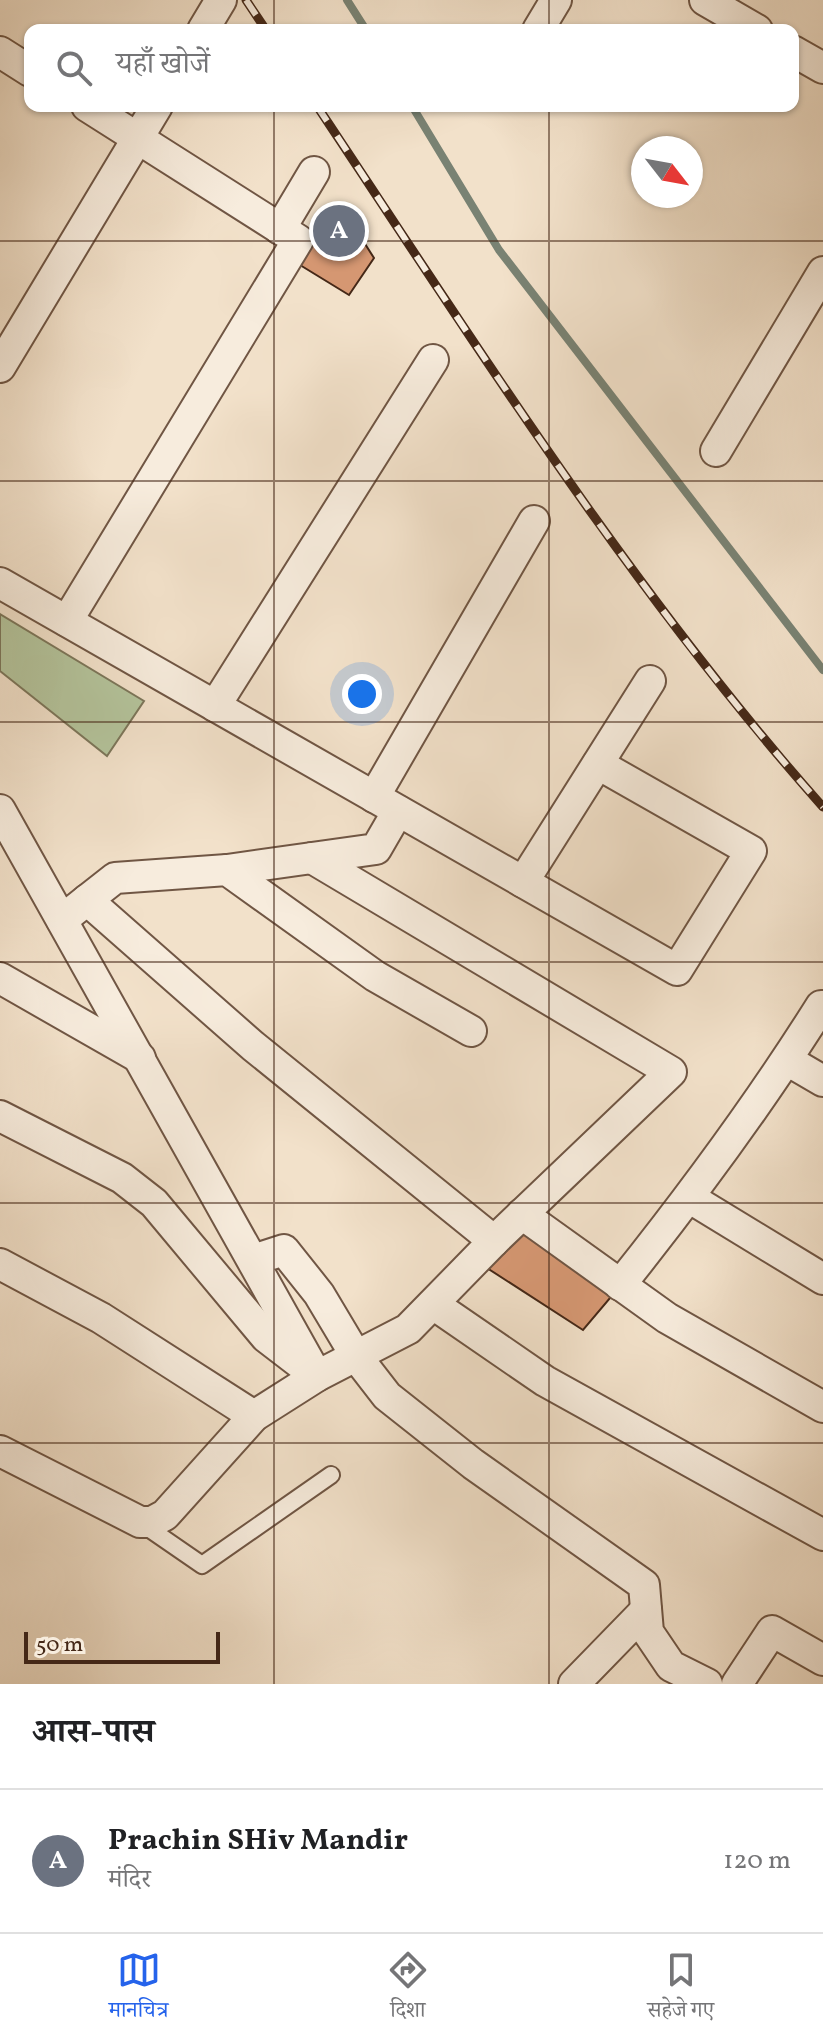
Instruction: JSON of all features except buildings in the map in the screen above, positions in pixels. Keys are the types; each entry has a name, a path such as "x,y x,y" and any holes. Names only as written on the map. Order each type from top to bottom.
{"street":[{"path":"207,24 221,0"},
{"path":"542,24 556,0"},
{"path":"705,0 747,24"},
{"path":"0,52 24,67"},
{"path":"799,54 823,68"},
{"path":"67,621 298,240 97,112"},
{"path":"0,367 153,112"},
{"path":"280,229 314,172"},
{"path":"716,451 823,272"},
{"path":"215,706 433,360"},
{"path":"62,920 115,878 227,870 376,849 386,804 534,521"},
{"path":"0,583 677,970 751,851 598,764"},
{"path":"523,882 650,681"},
{"path":"3,819 317,1376"},
{"path":"0,1451 140,1522 152,1522 165,1515 254,1416 317,1376 408,1329 494,1241 671,1072 312,858"},
{"path":"227,870 375,976 471,1031"},
{"path":"87,900 253,1046 494,1241"},
{"path":"0,978 140,1058"},
{"path":"620,1285 690,1198 823,1007"},
{"path":"787,1060 823,1081"},
{"path":"0,1116 122,1178 154,1203 266,1337 317,1376"},
{"path":"690,1198 823,1279"},
{"path":"522,1214 667,1318 820,1400"},
{"path":"253,1260 284,1250 319,1294 356,1356 387,1396 473,1464 644,1585 648,1632 671,1666 707,1684"},
{"path":"0,1264 101,1318 254,1416"},
{"path":"433,1304 545,1381 823,1535"},
{"path":"574,1684 646,1610"},
{"path":"737,1684 772,1631 823,1660"}],"lane":[{"path":"140,1522 202,1565 331,1475"}],"green space":[{"path":"0,614 144,701 107,756 0,671"}],"waterway":[{"path":"347,0 362,24"},
{"path":"416,112 499,250 823,670"}],"railway":[{"path":"246,0 262,24"},
{"path":"321,112 558,466 621,554 685,640 823,807"}],"place":[{"name":"Prachin SHiv Mandir","path":"339,231"}]}
